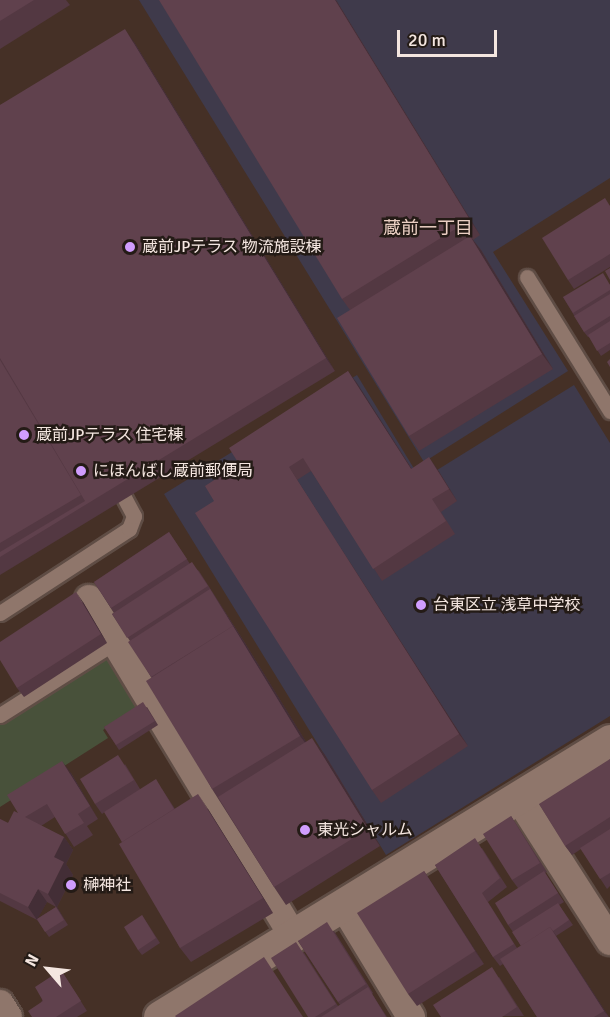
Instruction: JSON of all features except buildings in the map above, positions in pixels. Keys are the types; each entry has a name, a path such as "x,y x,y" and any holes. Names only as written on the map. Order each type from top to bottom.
{"street":[{"path":"89,599 293,936"},
{"path":"160,1017 610,741"},
{"path":"518,797 610,941"},
{"path":"343,905 411,1017"},
{"path":"0,1004 8,1017"}],"lane":[{"path":"527,277 610,411"},
{"path":"0,613 129,530 134,516 121,492"},
{"path":"0,715 115,642"}],"shaded area":[{"path":"139,0 610,0 610,178 493,252 568,371 424,462"},
{"name":"台東区立 浅草中学校","path":"357,375 421,480 574,385 610,443 610,716 386,855 164,494"}],"green space":[{"path":"111,651 144,703 103,730 108,738 0,807 0,722"}],"place":[{"name":"蔵前JPテラス 物流施設棟","path":"130,247"},
{"name":"蔵前JPテラス 住宅棟","path":"24,435"},
{"name":"にほんばし蔵前郵便局","path":"81,471"},
{"name":"台東区立 浅草中学校","path":"421,605"},
{"name":"東光シャルム","path":"305,830"},
{"name":"榊神社","path":"71,885"}],"district":[{"name":"蔵前一丁目","path":"428,228"}]}
